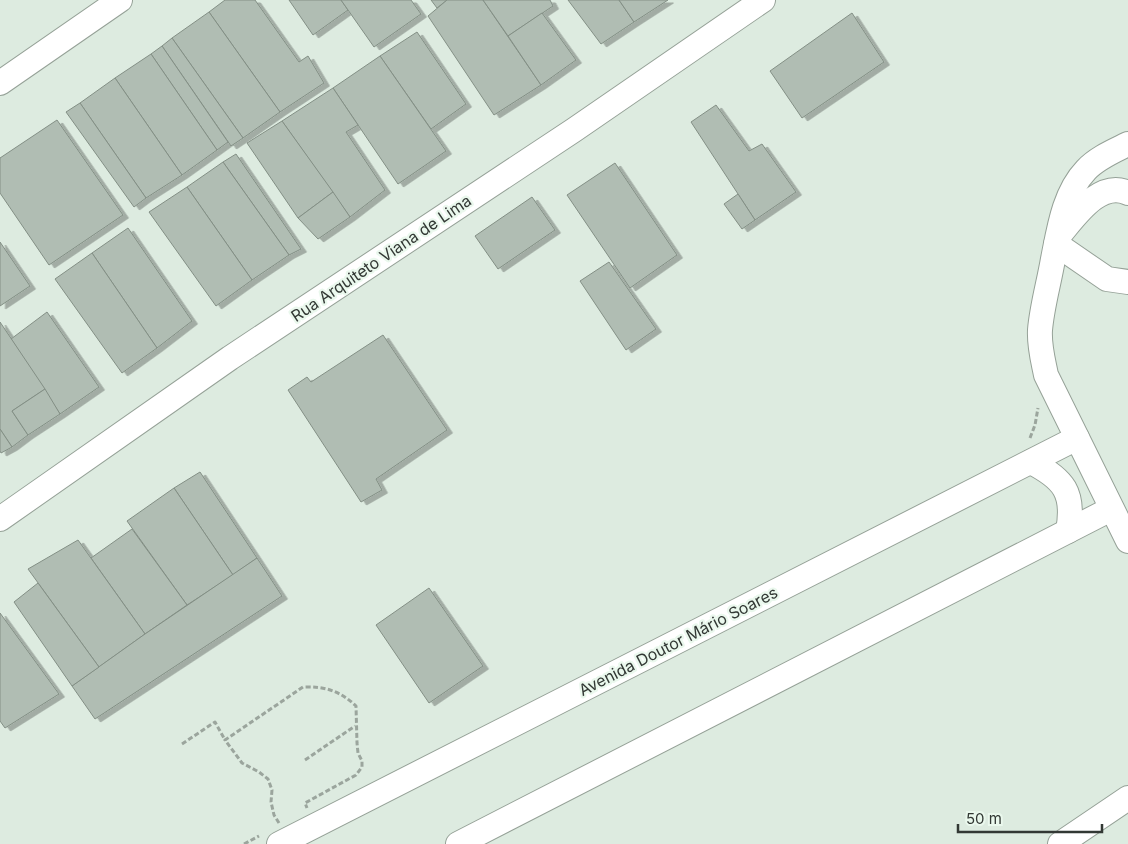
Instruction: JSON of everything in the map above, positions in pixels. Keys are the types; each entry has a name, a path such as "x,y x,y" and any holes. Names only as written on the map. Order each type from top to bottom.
{"street":[{"path":"0,83 120,0"},
{"name":"Rua Arquiteto Viana de Lima","path":"0,519 230,358 574,130 763,0"},
{"path":"1128,144 1094,163 1079,178 1069,196 1056,242 1045,294 1040,332 1041,354 1046,375 1128,541"},
{"path":"1056,242 1087,202 1114,189 1128,193"},
{"path":"1056,242 1107,279 1128,282"},
{"name":"Avenida Doutor Mário Soares","path":"273,835 1029,452 1077,438"},
{"path":"1029,452 1041,468 1061,482 1069,497 1071,514 1068,531"},
{"path":"458,844 1111,509"},
{"path":"1060,844 1128,798"}],"path":[{"path":"1029,452 1031,437 1036,425 1037,405"},
{"path":"226,740 303,687 327,689 345,695 356,706 358,753 362,761 362,767 356,775 305,804 309,811 302,814"},
{"path":"182,744 214,722 242,763 268,779 272,790 271,802 274,815 281,825 273,835 244,844"},
{"path":"305,760 356,726"}],"building":[{"path":"225,0 255,0 299,62 308,56 324,83 280,112 209,12"},
{"path":"289,0 341,0 348,10 313,35"},
{"path":"341,0 411,0 421,14 374,47"},
{"path":"431,0 447,0 437,8"},
{"path":"447,0 483,0 541,85 494,115 428,16"},
{"path":"483,0 550,0 553,6 508,36"},
{"path":"568,0 619,0 634,22 601,44"},
{"path":"619,0 668,0 634,22"},
{"path":"209,12 280,112 243,138 172,38"},
{"path":"542,13 576,60 541,85 508,36"},
{"path":"852,13 884,62 802,118 770,71"},
{"path":"417,32 466,104 431,129 380,56"},
{"path":"172,38 243,138 231,146 162,46"},
{"path":"162,46 228,142 217,150 151,54"},
{"path":"151,54 217,150 182,175 115,78"},
{"path":"380,56 446,151 398,184 333,88"},
{"path":"115,78 182,175 146,198 80,103"},
{"path":"333,88 358,125 346,132 385,190 350,217 282,121"},
{"path":"80,103 146,198 134,207 66,112"},
{"path":"716,105 749,151 762,144 796,192 755,220 691,122"},
{"path":"57,120 123,215 49,265 0,193 0,158"},
{"path":"282,121 333,192 298,218 247,143"},
{"path":"236,154 301,249 289,255 223,162"},
{"path":"223,162 289,255 252,280 187,187"},
{"path":"615,163 677,255 630,288 567,195"},
{"path":"187,187 252,280 216,306 149,212"},
{"path":"333,192 350,217 318,239 298,218"},
{"path":"738,194 755,220 742,229 724,204"},
{"path":"532,197 555,230 498,269 475,236"},
{"path":"128,228 192,321 157,348 92,253"},
{"path":"0,242 30,286 0,306"},
{"path":"92,253 157,348 122,373 55,279"},
{"path":"609,262 656,329 626,350 580,281"},
{"path":"47,312 99,387 60,414 11,339"},
{"path":"0,322 45,389 12,411 28,435 12,447 0,429"},
{"path":"383,335 447,430 376,479 382,490 361,502 288,390 307,377 311,382"},
{"path":"45,389 60,414 28,435 12,411"},
{"path":"0,429 12,447 1,453 0,451"},
{"path":"200,472 257,558 233,575 174,488"},
{"path":"174,488 233,575 187,605 127,521"},
{"path":"132,529 187,605 145,634 91,558"},
{"path":"78,540 145,634 99,667 28,569"},
{"path":"257,558 282,596 95,719 72,686"},
{"path":"38,583 99,667 72,686 14,602"},
{"path":"429,588 483,666 429,703 376,625"},
{"path":"0,613 59,694 5,728 0,721"}]}
